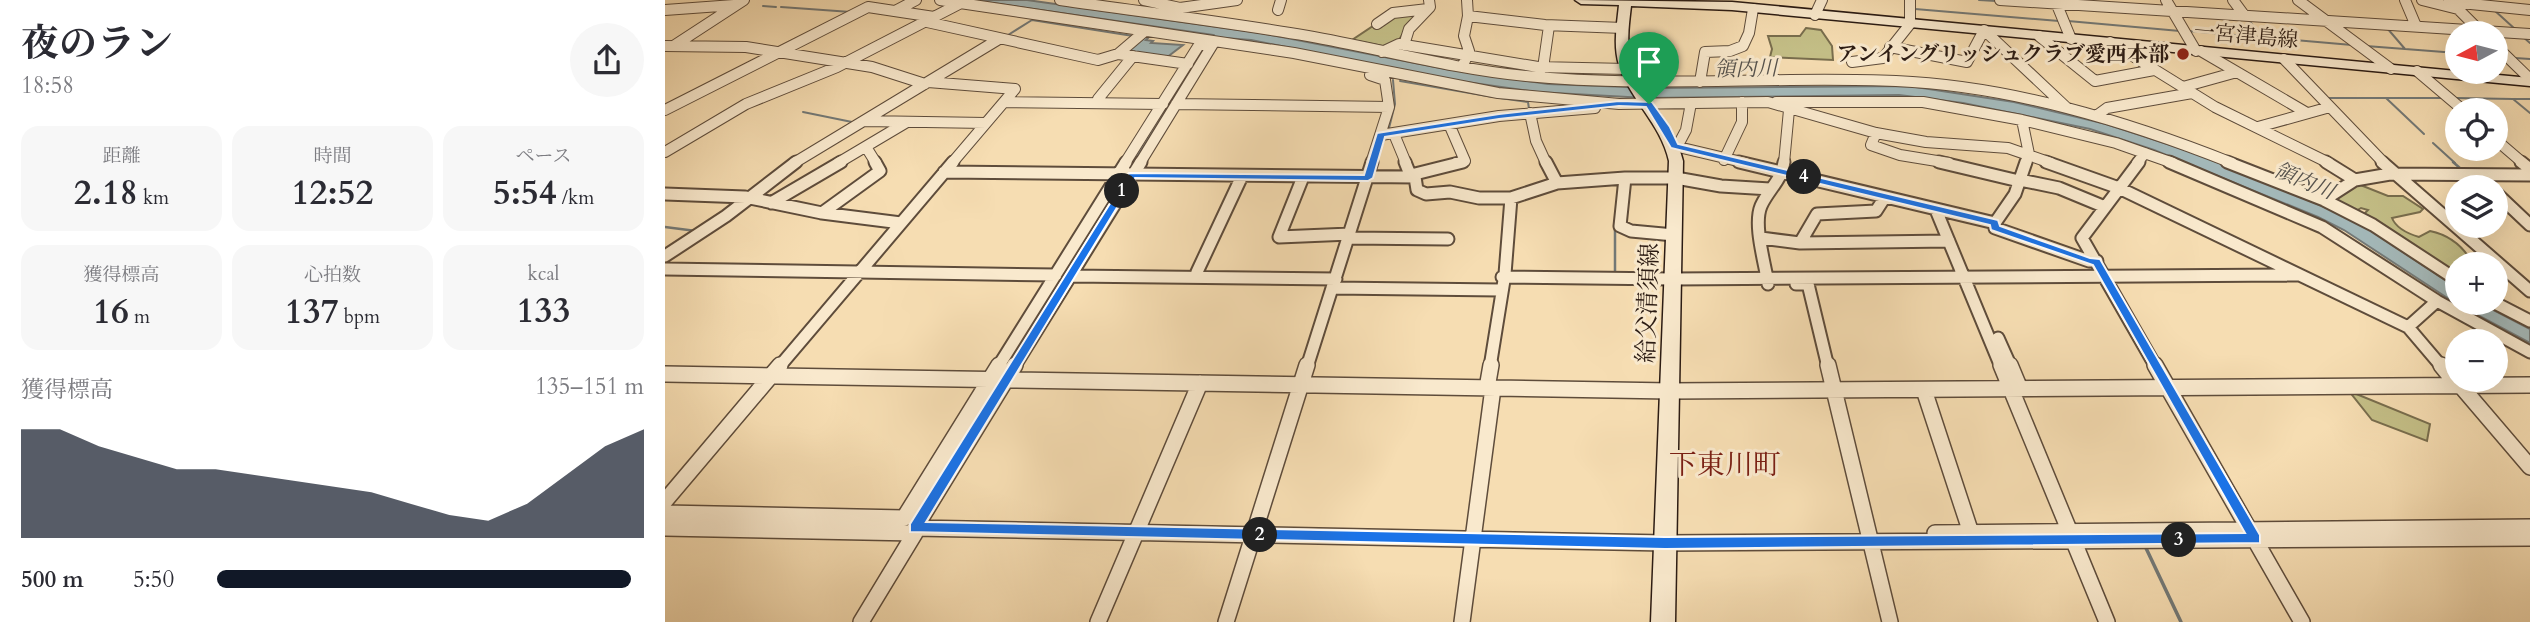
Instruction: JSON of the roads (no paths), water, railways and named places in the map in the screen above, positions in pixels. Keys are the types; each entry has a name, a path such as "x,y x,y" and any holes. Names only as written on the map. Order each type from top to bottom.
{"main road":[{"name":"一宮津島線","path":"1581,0 1753,6 1815,15 2530,81"},
{"name":"給父清須線","path":"1625,1 1623,28 1627,69 1676,147 1663,622"}],"street":[{"path":"897,10 916,0"},
{"path":"940,0 1294,53 1451,85 1535,97 1619,103 1923,102 2022,120 2089,135 2145,153 2322,227 2437,301 2530,352"},
{"path":"1060,0 1308,36 1382,52 1464,62 1543,68 1627,69"},
{"path":"1133,11 1146,1 1163,2 1180,8 1202,2 1237,0"},
{"path":"1278,10 1281,0"},
{"path":"1464,62 1469,51 1464,31 1468,16 1467,0"},
{"path":"1815,15 1822,0"},
{"path":"1852,62 1879,60 1910,24 1910,0"},
{"path":"2000,0 2445,29"},
{"path":"2166,0 2199,51 2307,113"},
{"path":"2233,0 2244,15"},
{"path":"2298,0 2391,69"},
{"path":"2405,0 2416,26"},
{"path":"2422,0 2530,10"},
{"path":"665,152 746,104 842,64 963,2"},
{"path":"2056,2 2071,39"},
{"path":"665,11 737,4"},
{"path":"670,46 737,4"},
{"path":"1377,24 1393,13 1428,4"},
{"path":"1404,45 1404,37 1428,4"},
{"path":"2453,4 2471,21"},
{"path":"1700,82 1705,52 1733,53 1745,45 1749,37 1753,6"},
{"path":"665,110 868,7 897,10 999,39 1098,61 1118,54 1145,31"},
{"path":"1468,16 1549,26 1623,28"},
{"path":"1543,68 1549,26"},
{"path":"1890,47 1967,62 1983,30 2063,101 2067,108"},
{"path":"2508,33 2530,34"},
{"path":"2039,36 2095,81 2154,70"},
{"path":"665,256 750,198 801,158 999,39"},
{"path":"2110,43 2187,90 2326,160 2355,180"},
{"path":"665,513 904,517 990,380 1065,273 1171,102 1213,44"},
{"path":"1171,102 1199,45 1213,44 1380,77 1386,82 1389,105 1350,236 1226,622"},
{"path":"1382,52 1391,46 1404,45 1524,76 1635,83 1904,81 1959,87 2067,108 2173,140 2324,200 2373,225 2445,271"},
{"path":"665,500 1015,89 927,83 872,67 746,47 670,46"},
{"path":"1118,54 1188,64"},
{"path":"1098,99 1133,56"},
{"path":"2508,58 2530,81"},
{"path":"2284,59 2395,174 2530,291"},
{"path":"2417,71 2449,98"},
{"path":"2096,116 2107,108 2187,90 2237,72"},
{"path":"1535,97 1530,113 1540,152 1557,183"},
{"path":"1005,100 1098,99 1171,102"},
{"path":"1005,100 1389,105"},
{"path":"1724,160 1742,122 1742,102"},
{"path":"1769,102 1789,110 1876,133 1926,142 2008,148 2119,188 2408,327 2445,370"},
{"path":"1381,135 1619,103"},
{"path":"1691,103 1686,130 1676,147 1994,223"},
{"path":"2258,127 2330,107"},
{"path":"1767,281 1756,222 1761,205 1783,172 1789,110"},
{"path":"867,119 988,121"},
{"path":"867,119 907,122 988,121"},
{"path":"1994,223 2015,194 2029,154 2022,120"},
{"path":"771,203 907,122"},
{"path":"944,172 1368,178 1411,176 1465,161 1450,124"},
{"path":"1876,133 1871,145 1900,155 1959,165 2019,181 2059,188 2105,207"},
{"path":"1394,134 1411,176 1415,177 1417,190 1426,194 1450,192 1479,198 1511,198 1557,183 1625,177 1676,178 1734,188 1770,189"},
{"path":"665,138 681,143"},
{"path":"822,213 880,171 866,146"},
{"path":"2508,150 2530,169"},
{"path":"2145,153 2083,238 2302,622"},
{"path":"2324,200 2355,180 2373,175 2477,175"},
{"path":"2508,175 2530,175"},
{"path":"1197,272 1242,176"},
{"path":"1303,177 1279,237 1448,239"},
{"path":"1625,177 1620,226 1631,231 1674,235"},
{"path":"665,194 750,198 822,213 901,223"},
{"path":"1800,243 1817,214 1876,211 1885,197"},
{"path":"1462,622 1511,198"},
{"path":"2508,204 2530,225"},
{"path":"1936,210 2015,389 2107,622"},
{"path":"1994,223 1995,228 2089,261 2097,261"},
{"path":"1761,238 1800,243 1949,241"},
{"path":"665,269 1065,273 1501,284 2302,275"},
{"path":"1065,273 1197,272 1335,281"},
{"path":"860,622 915,533 915,527 1007,380 1065,273"},
{"path":"1767,281 1808,284 1967,279"},
{"path":"1808,284 1891,622"},
{"path":"2408,327 2437,301"},
{"path":"2508,310 2530,321"},
{"path":"665,374 1670,391 2445,386"},
{"path":"1098,622 1200,383"},
{"path":"2508,385 2530,385"},
{"path":"1924,390 1971,533"},
{"path":"2464,392 2530,467"},
{"path":"665,528 1138,529 1665,539 2530,536"},
{"path":"1870,538 1971,533 2071,536"}],"waterway":[{"path":"1979,0 1996,1"},
{"path":"763,6 776,7"},
{"path":"781,7 851,12"},
{"path":"1915,9 2059,21"},
{"path":"2494,10 2515,29"},
{"path":"1008,35 1032,20 1133,36"},
{"path":"2249,20 2261,37"},
{"path":"2068,21 2180,31"},
{"path":"2387,28 2405,49"},
{"path":"2188,31 2352,45"},
{"path":"2522,36 2530,43"},
{"path":"2366,46 2405,49"},
{"path":"2405,49 2445,52"},
{"path":"1133,163 1200,57"},
{"path":"2515,58 2530,59"},
{"path":"1388,132 1395,104 1393,80"},
{"path":"1400,81 1493,97"},
{"path":"1500,98 1528,102 1529,109"},
{"path":"2325,98 2386,98"},
{"path":"2386,98 2445,98"},
{"path":"2386,98 2424,134"},
{"path":"2508,99 2513,99"},
{"path":"2513,99 2530,99"},
{"path":"2513,99 2530,113"},
{"path":"1801,107 1816,107"},
{"path":"803,112 852,122"},
{"path":"2433,143 2455,163"},
{"path":"1129,169 1134,162"},
{"path":"2453,162 2461,169"},
{"path":"1011,359 1124,177"},
{"path":"665,227 696,231"},
{"path":"1615,228 1615,273"},
{"path":"2440,309 2530,358"},
{"path":"682,521 700,521"},
{"path":"2145,546 2181,622"}],"place":[{"name":"アンイングリッシュクラブ愛西本部","path":"2183,54"}],"district":[{"name":"下東川町","path":"1725,465"}],"water label":[{"name":"領内川","path":"1746,69"},
{"name":"領内川","path":"2304,181"}]}
